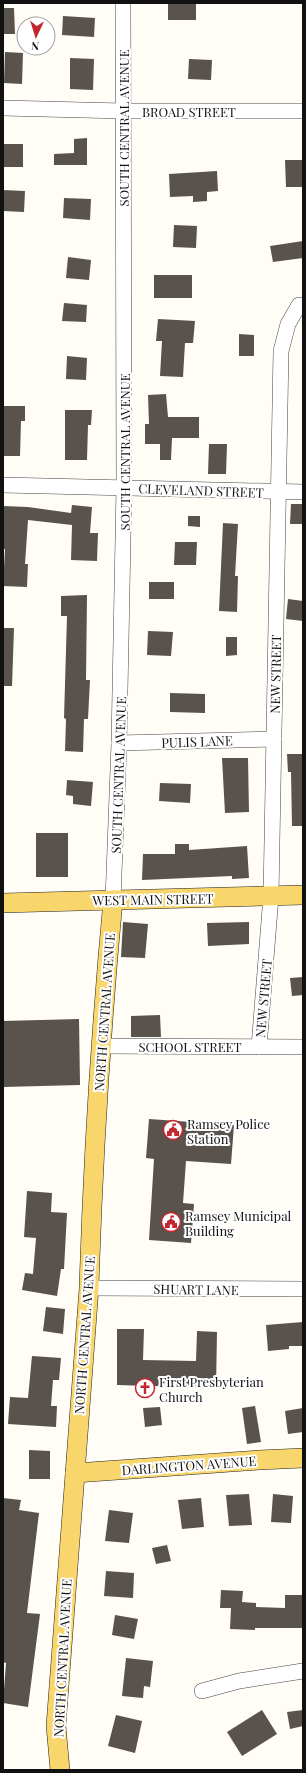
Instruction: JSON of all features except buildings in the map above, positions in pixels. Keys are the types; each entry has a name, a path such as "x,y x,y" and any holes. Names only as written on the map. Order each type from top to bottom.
{"main road":[{"name":"WEST MAIN STREET","path":"3,903 303,895"},
{"name":"NORTH CENTRAL AVENUE","path":"60,1770 56,1726 89,1288 92,1201 101,1046 113,900"},
{"name":"DARLINGTON AVENUE","path":"75,1473 303,1458"}],"street":[{"name":"SOUTH CENTRAL AVENUE","path":"113,900 119,743 124,487 123,3"},
{"name":"BROAD STREET","path":"3,108 123,111 303,111"},
{"name":"NEW STREET","path":"259,1047 272,896 277,492 281,351 288,324 299,304"},
{"name":"CLEVELAND STREET","path":"3,485 303,492"},
{"name":"PULIS LANE","path":"119,743 274,739"},
{"name":"SCHOOL STREET","path":"101,1046 303,1047"},
{"name":"SHUART LANE","path":"89,1288 303,1289"},
{"path":"202,1691 239,1681 303,1670"}],"place":[{"name":"Ramsey Police Station","path":"173,1130"},
{"name":"Ramsey Municipal Building","path":"171,1222"},
{"name":"First Presbyterian Church","path":"145,1388"}]}
